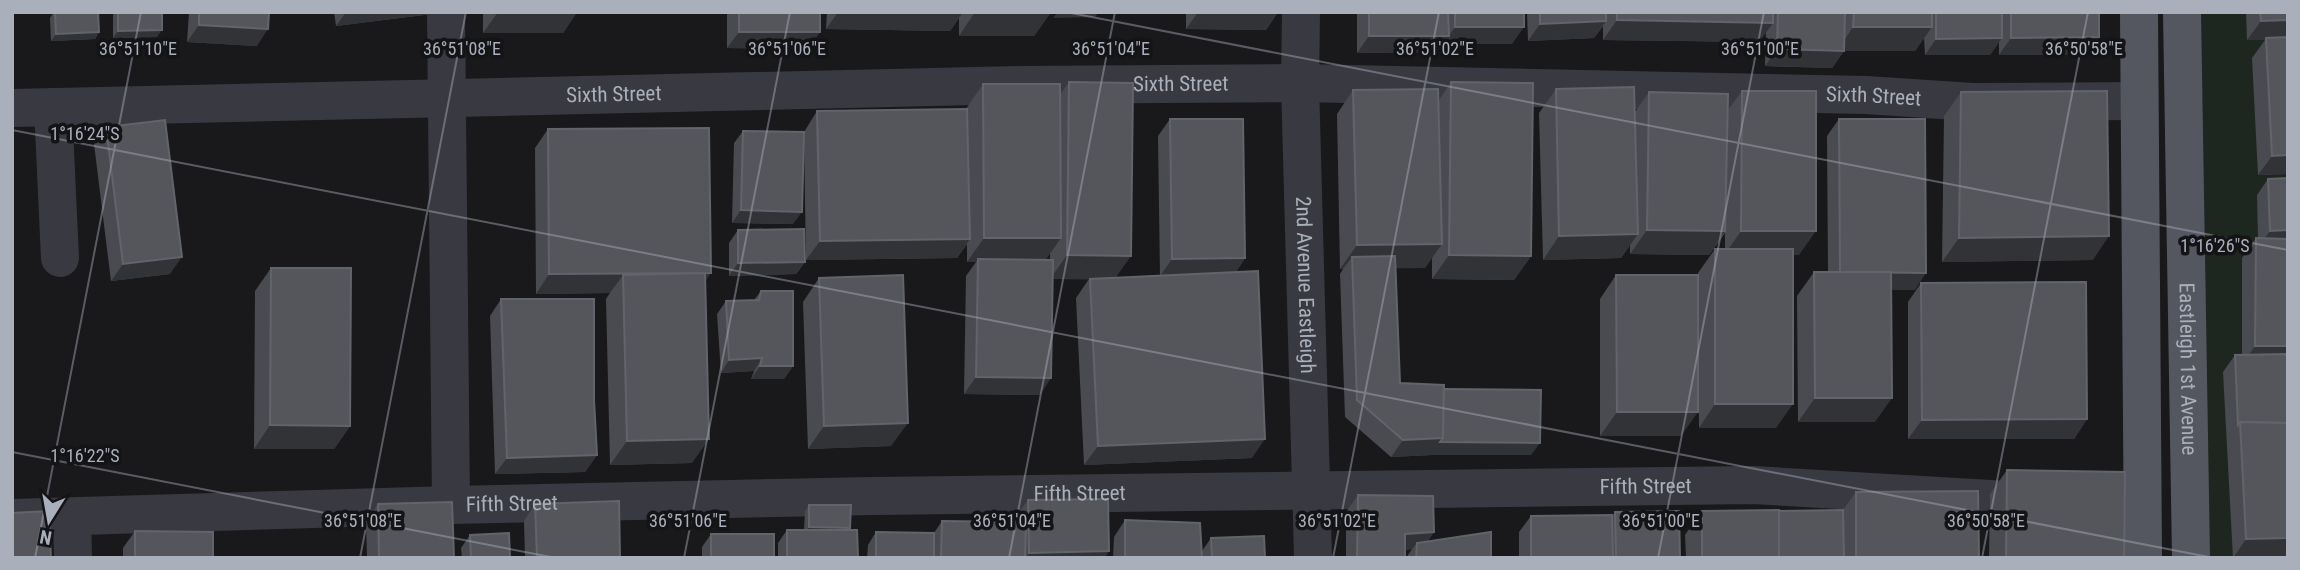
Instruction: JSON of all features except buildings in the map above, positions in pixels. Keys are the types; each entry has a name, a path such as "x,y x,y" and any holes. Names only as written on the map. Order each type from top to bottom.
{"main road":[{"path":"2139,12 2143,558"},
{"name":"Eastleigh 1st Avenue","path":"2182,12 2190,558"}],"street":[{"path":"446,12 451,505"},
{"name":"2nd Avenue Eastleigh","path":"1301,12 1300,83 1314,558"},
{"name":"Sixth Street","path":"12,108 1008,86 1300,83 1866,95 1972,102 2139,101"},
{"path":"53,107 60,258"},
{"name":"Fifth Street","path":"12,518 451,505 1312,489 1753,485 2144,508"},
{"path":"72,517 73,558"}],"shaded area":[{"path":"2185,12 2288,12 2288,558 2191,558"}]}
